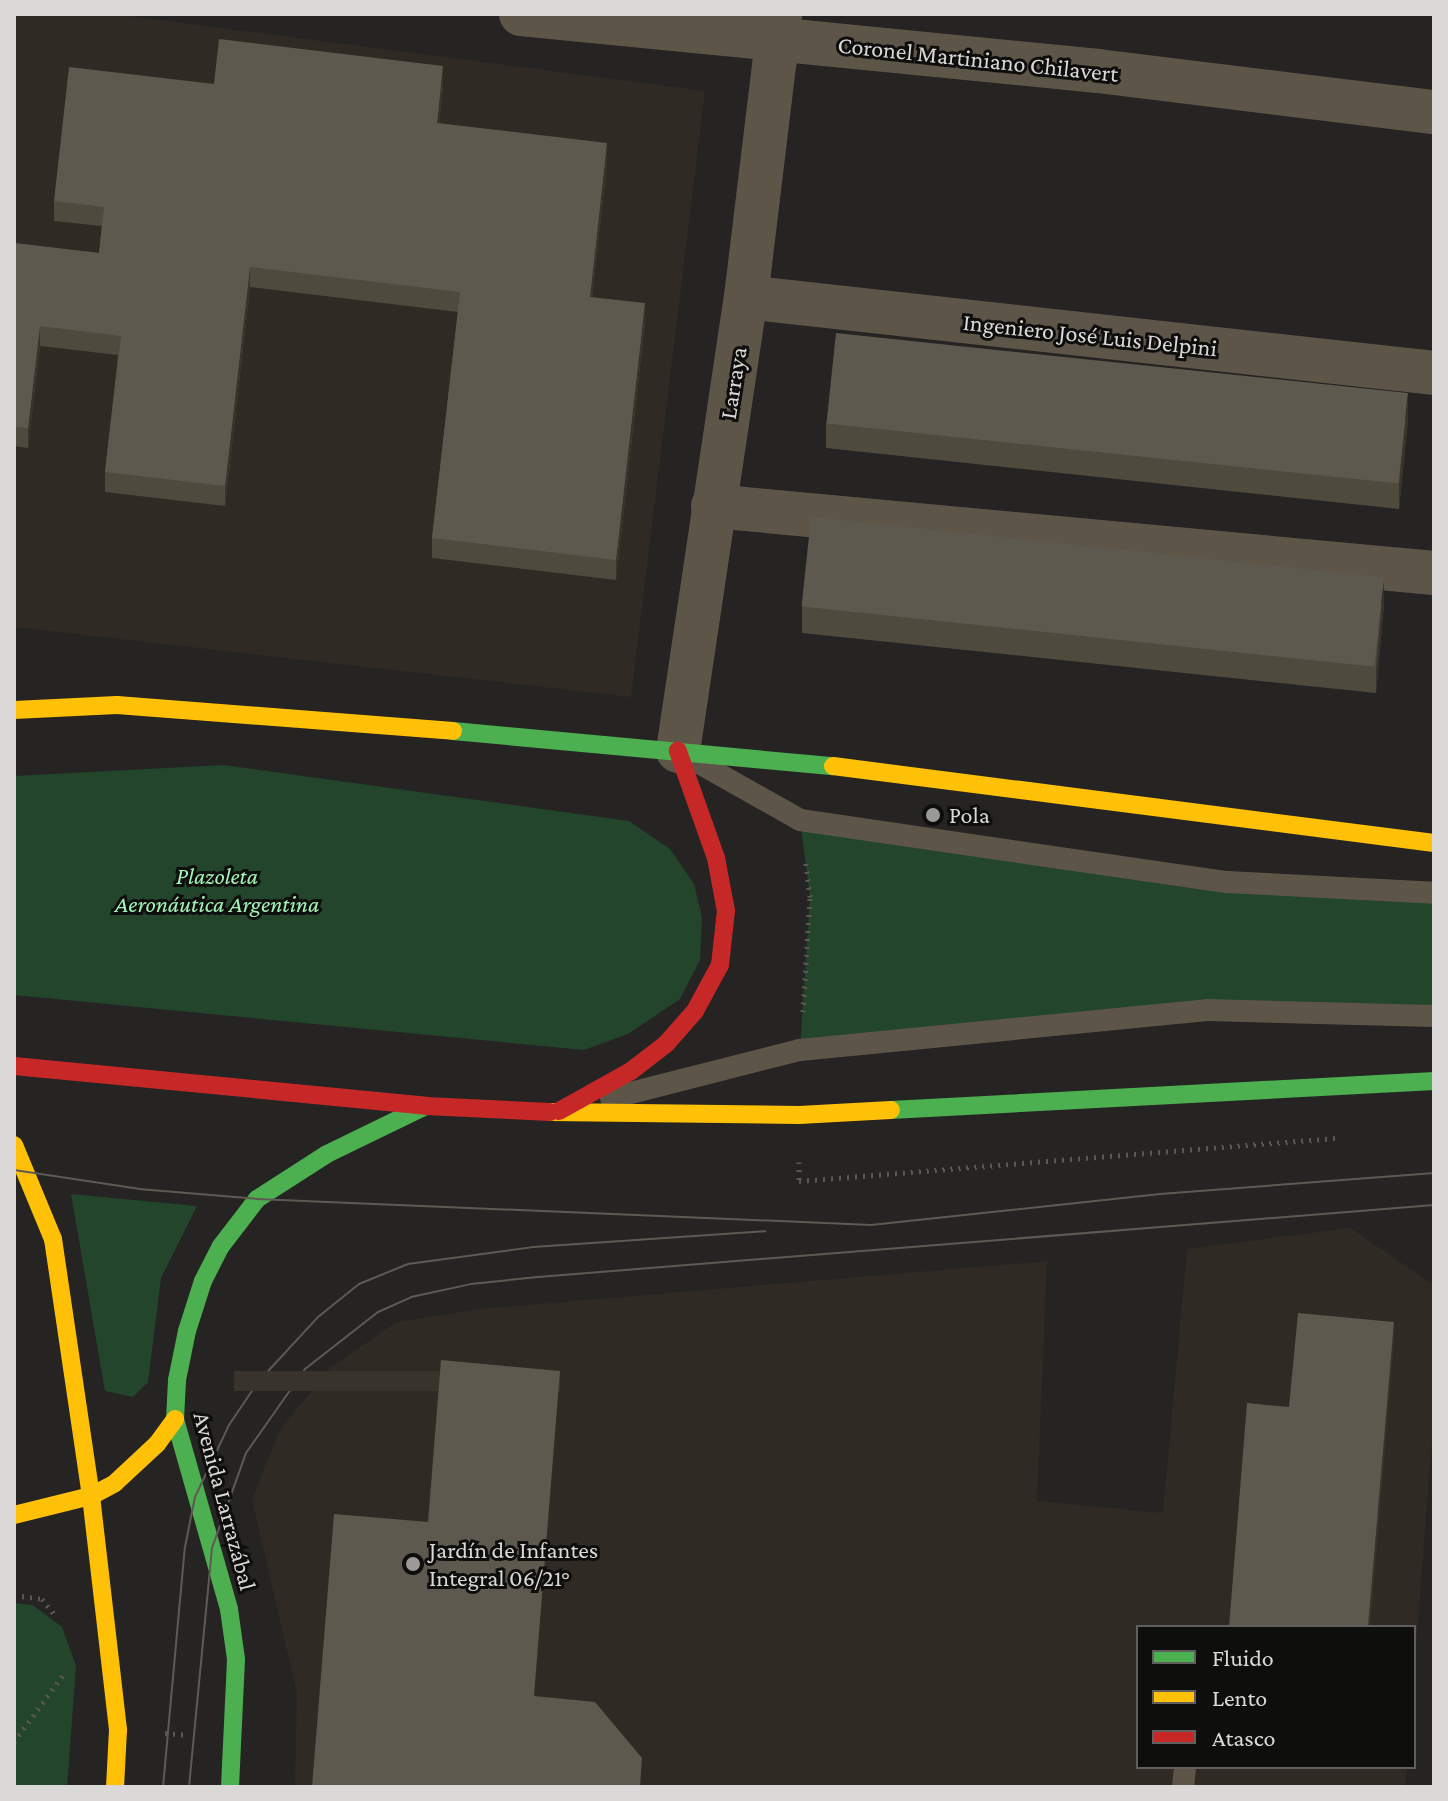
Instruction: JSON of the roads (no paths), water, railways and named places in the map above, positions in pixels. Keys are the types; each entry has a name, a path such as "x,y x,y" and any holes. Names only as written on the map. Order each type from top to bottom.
{"main road":[{"path":"14,710 117,705 199,709 678,751 814,764 1434,843"},
{"path":"557,1112 631,1071 666,1044 695,1011 720,965 726,911 716,858 678,751"},
{"path":"14,1066 426,1106 557,1112 799,1115 1434,1081"},
{"name":"Avenida Larrazábal","path":"230,1787 236,1659 229,1609 175,1419 177,1380 184,1343 203,1281 221,1246 257,1199 327,1154 426,1106"},
{"path":"14,1145 53,1239 91,1496 118,1730 115,1787"},
{"path":"14,1515 91,1496 137,1464 175,1419"}],"street":[{"name":"Coronel Martiniano Chilavert","path":"521,14 779,26 1098,71 1434,112"},
{"name":"Larraya","path":"678,751 746,297 779,26"},
{"name":"Ingeniero José Luis Delpini","path":"746,297 1434,373"},
{"path":"713,506 1434,573"}],"lane":[{"path":"678,751 800,820 1227,882 1434,893"},
{"path":"557,1112 800,1050 1207,1010 1434,1016"}],"tram line":[{"path":"14,1170 139,1189 257,1199 871,1225 1160,1194 1434,1173"},
{"path":"189,1787 212,1548 246,1453 305,1369 378,1312 411,1297 471,1284 538,1277 1434,1205"},
{"path":"163,1787 185,1547 195,1497 229,1425 258,1382 318,1317 359,1284 408,1264 533,1247 765,1231"}],"place":[{"name":"Pola","path":"933,815"},
{"name":"Jardín de Infantes Integral 06/21°","path":"413,1564"}],"park label":[{"name":"Plazoleta Aeronáutica Argentina","path":"217,890"}]}
